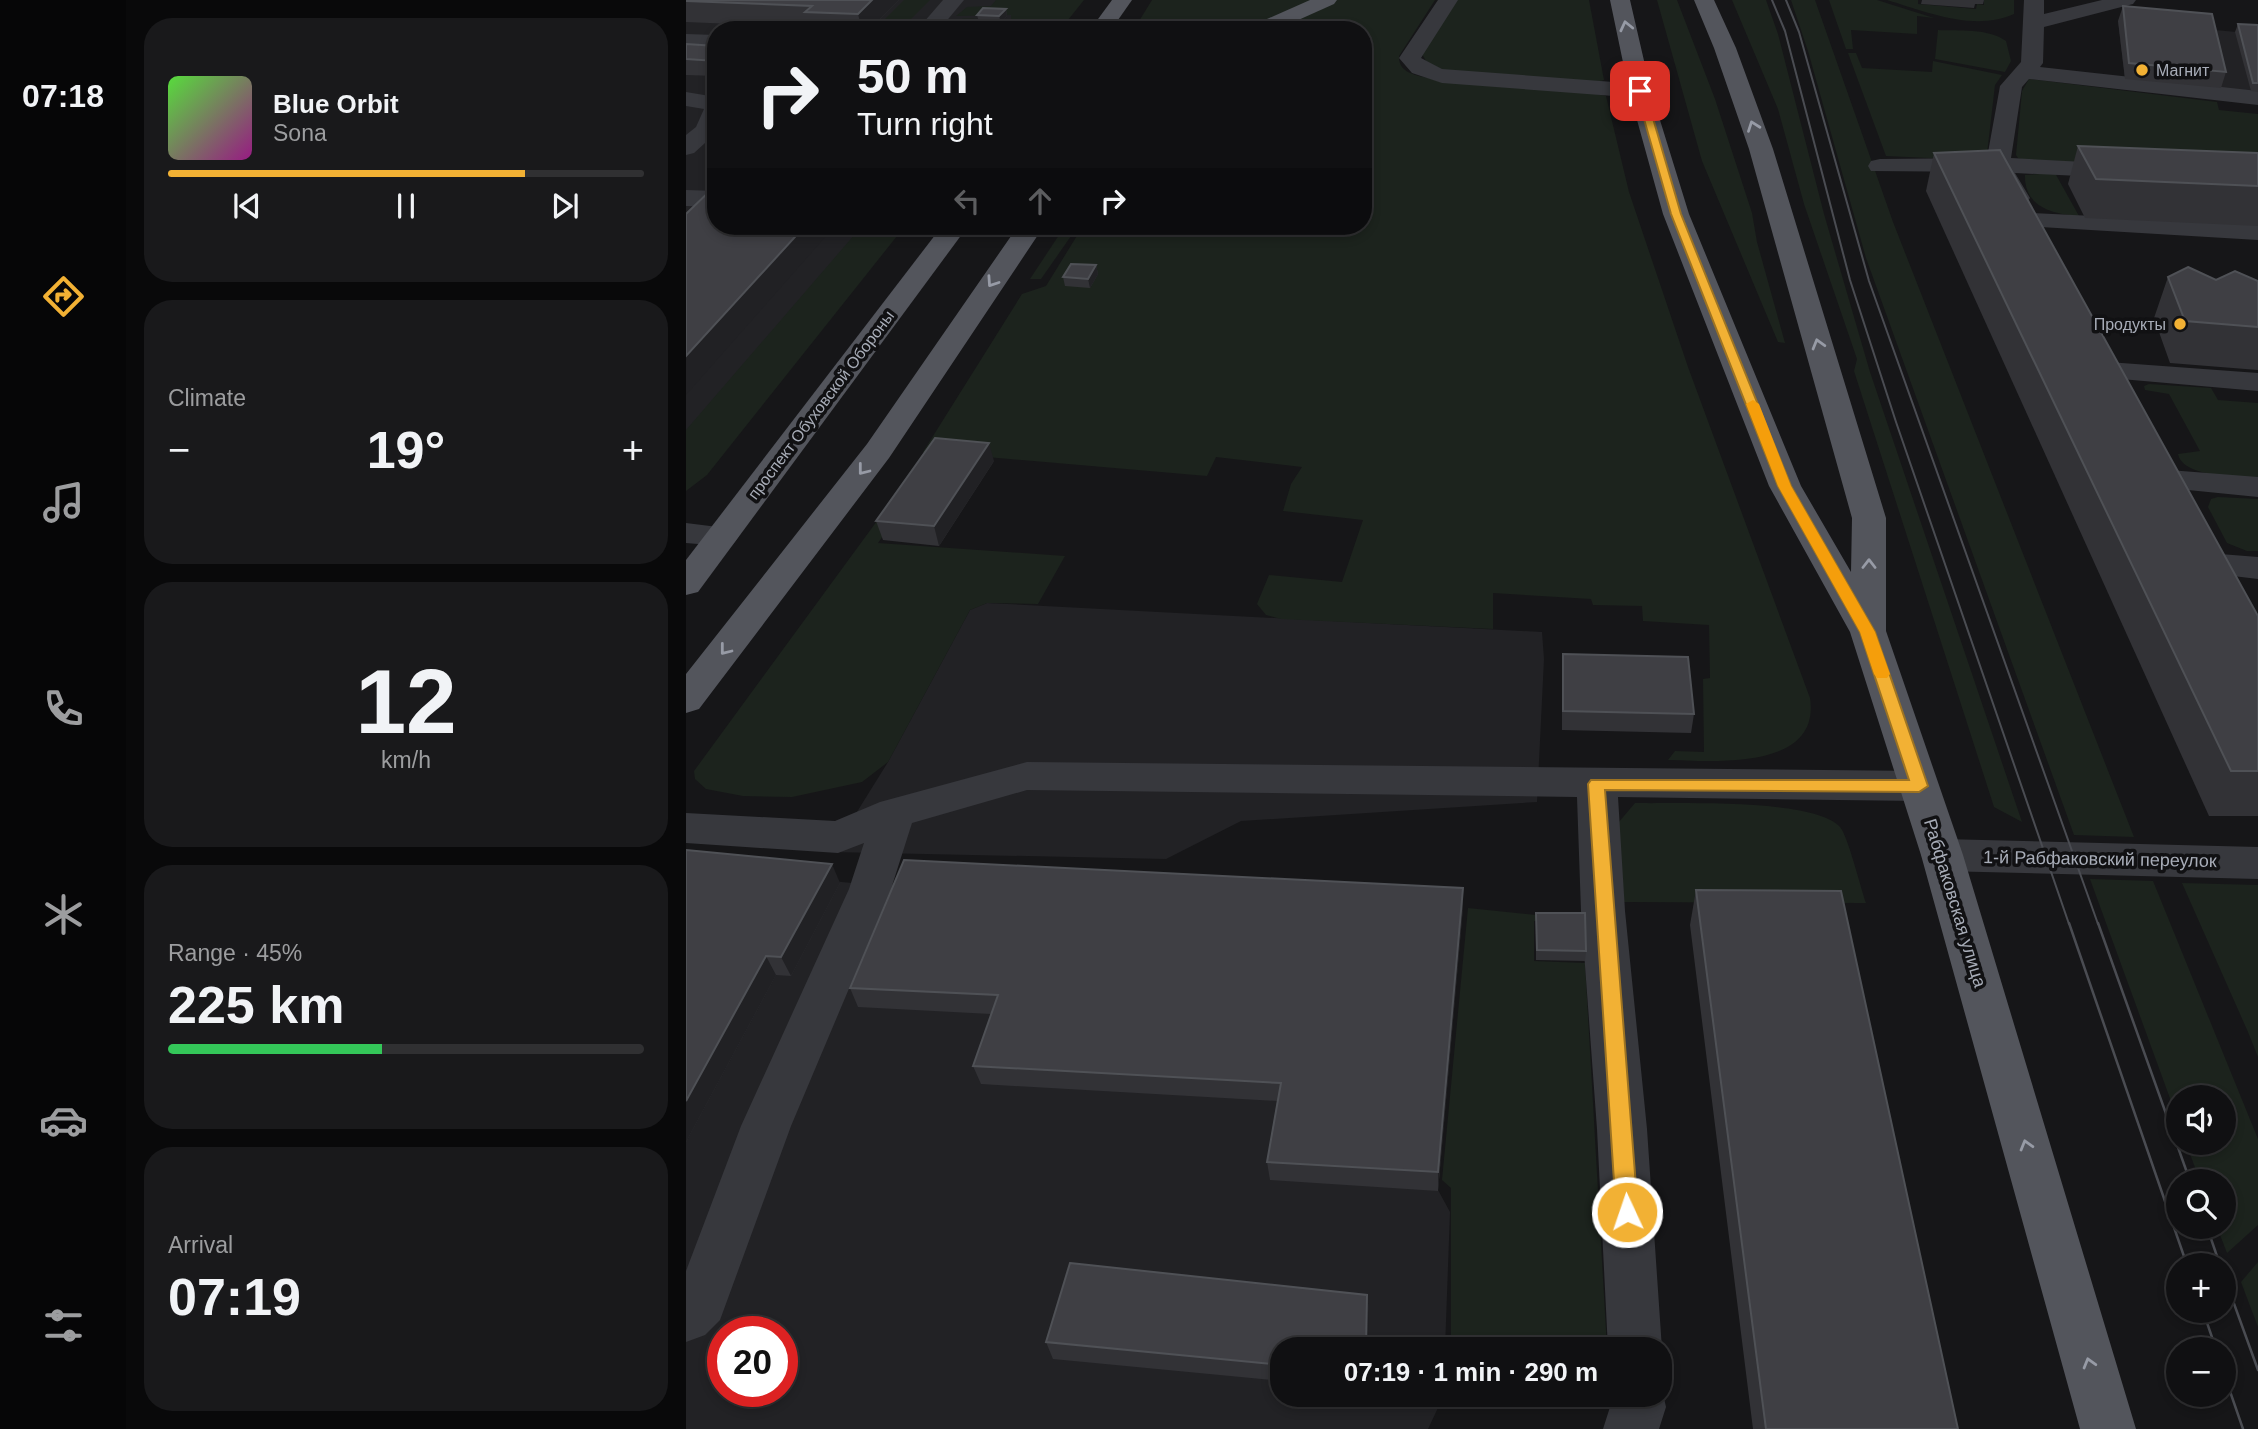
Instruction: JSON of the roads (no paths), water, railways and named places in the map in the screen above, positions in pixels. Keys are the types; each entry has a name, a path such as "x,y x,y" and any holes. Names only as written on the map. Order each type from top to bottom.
{"main road":[{"path":"1107,21 1122,0"},
{"path":"1279,21 1327,0"},
{"name":"Рабфаковская улица","path":"1620,0 1640,91 1676,214 1785,486 1868,632 1942,856 2108,1429"},
{"path":"1704,0 1725,48 1761,149 1869,518 1868,632"},
{"name":"проспект Обуховской Обороны","path":"686,584 948,235"},
{"path":"686,700 878,451 1025,235"}],"street":[{"path":"935,21 954,0"},
{"path":"1448,0 1410,58 1423,72 1456,77 1640,91"},
{"path":"2034,0 2032,63 2011,86 1998,165 2048,255"},
{"path":"2034,23 2126,0"},
{"path":"686,40 707,41"},
{"path":"2023,72 2258,98"},
{"path":"686,99 707,102"},
{"path":"686,148 707,128"},
{"path":"1881,166 1998,165 2148,172"},
{"path":"686,198 707,199"},
{"path":"2031,221 2258,232"},
{"path":"2127,406 2102,359 2258,382"},
{"path":"2188,512 2163,470 2258,487"},
{"path":"686,533 722,536"},
{"path":"2239,600 2214,554 2258,568"},
{"path":"686,828 838,836 895,813 1027,776 1919,786"},
{"path":"1597,784 1634,1337"},
{"path":"686,1316 701,1303 766,1126 870,889 895,813"},
{"name":"1-й Рабфаковский переулок","path":"1942,856 2258,863"},
{"path":"1631,1429 1638,1407"}],"tram line":[{"path":"1772,0 1785,31 1850,280 1896,422 2069,924"},
{"path":"1786,0 1799,32 1869,281 2098,924"},
{"path":"2069,923 2183,1253"},
{"path":"2098,923 2186,1169"},
{"path":"2211,1239 2216,1253"},
{"path":"2236,1309 2258,1370"},
{"path":"2207,1323 2212,1337"},
{"path":"2235,1407 2243,1429"}],"place":[{"name":"Магнит","path":"2142,70"},
{"name":"Продукты","path":"2180,324"}]}
